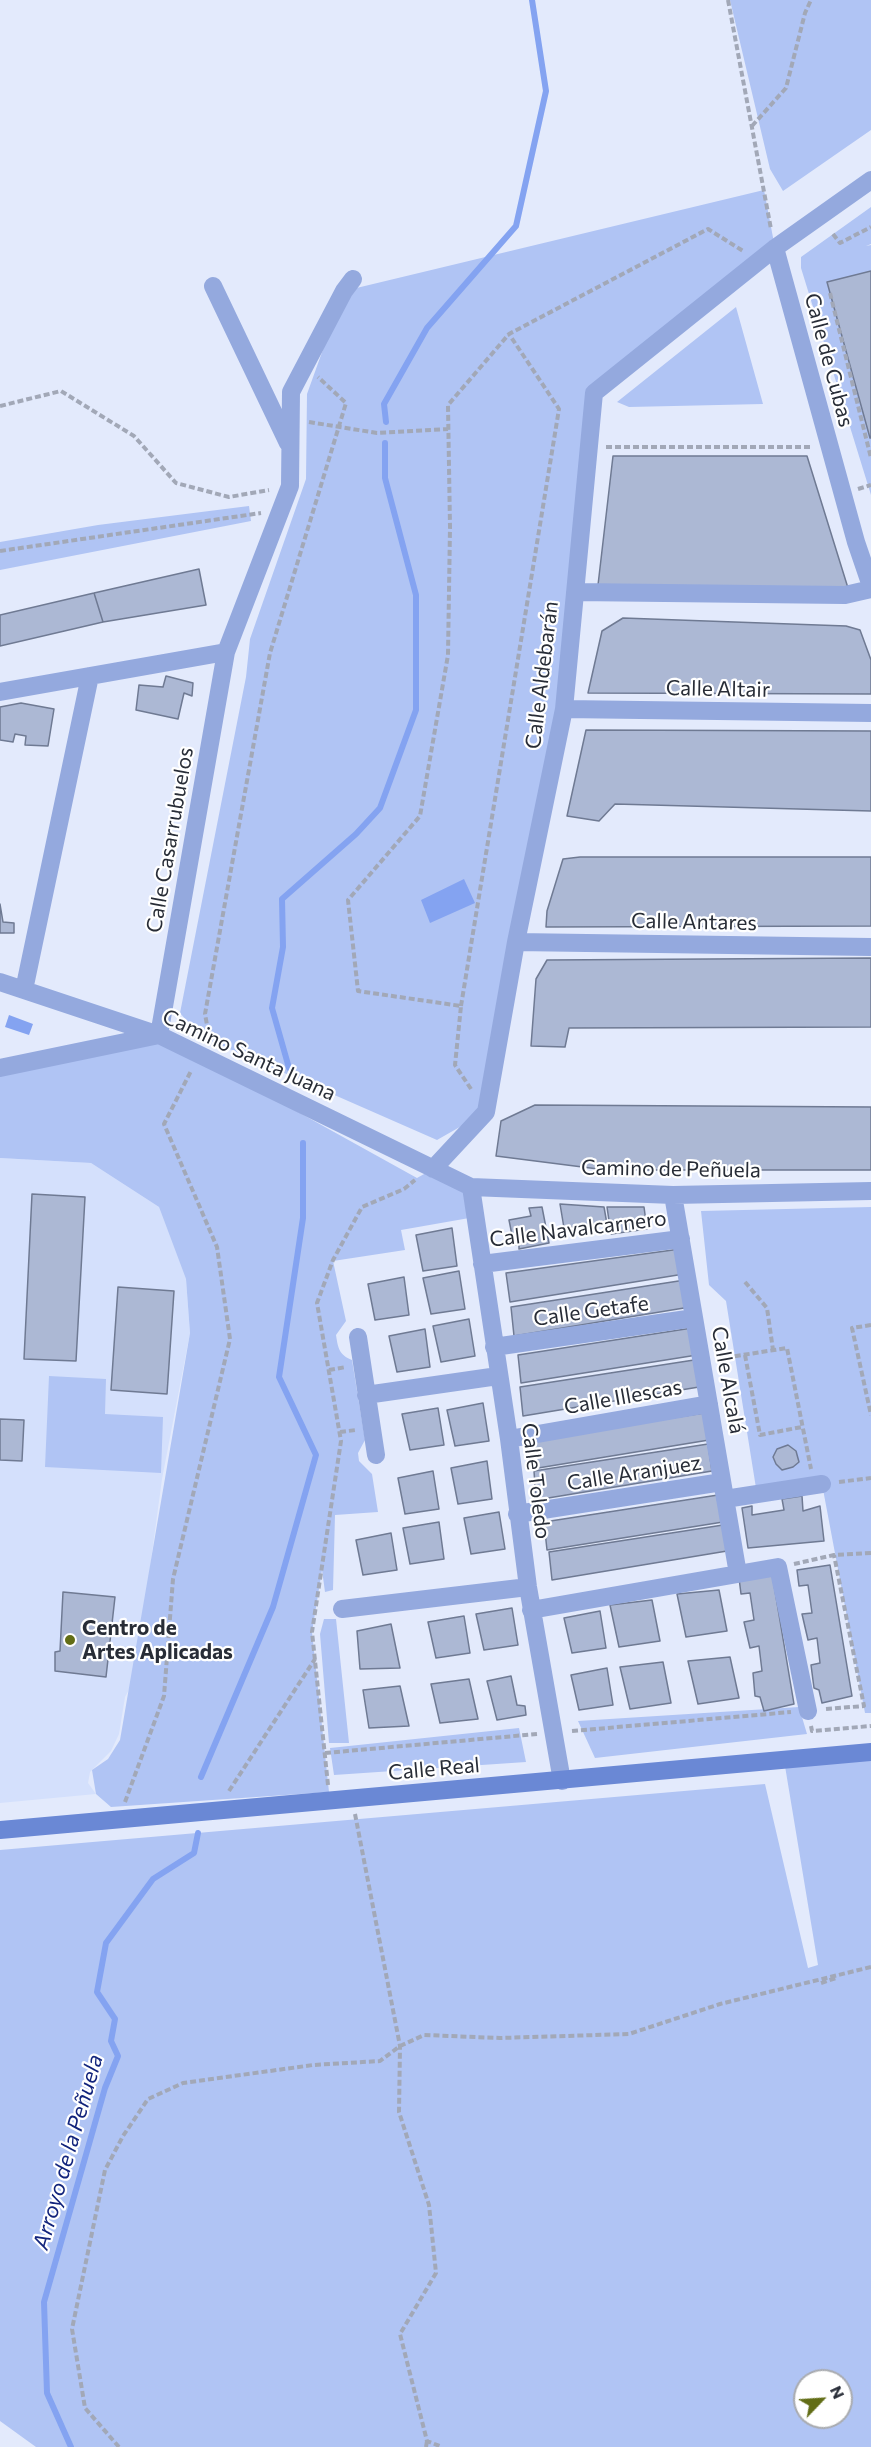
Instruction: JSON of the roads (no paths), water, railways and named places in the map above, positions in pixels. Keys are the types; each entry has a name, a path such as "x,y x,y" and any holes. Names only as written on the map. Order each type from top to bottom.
{"street":[{"name":"Calle Aldebarán","path":"433,1169 486,1112 516,942 564,709 594,393 775,248 871,180"},
{"name":"Calle de Cubas","path":"775,248 871,587"},
{"name":"Calle Casarrubuelos","path":"159,1035 225,652 290,486 291,392 344,291 353,279"},
{"path":"213,286 290,447"},
{"path":"575,592 845,595 871,587"},
{"path":"0,692 225,652"},
{"path":"24,990 90,676"},
{"name":"Calle Altair","path":"564,709 871,713"},
{"name":"Calle Antares","path":"516,942 871,947"},
{"name":"Camino Santa Juana","path":"0,982 159,1035 471,1187"},
{"path":"0,1068 159,1035"},
{"name":"Camino de Peñuela","path":"471,1187 673,1195 871,1191"},
{"name":"Calle Toledo","path":"471,1187 509,1439 531,1610 562,1780"},
{"name":"Calle Alcalá","path":"673,1195 738,1574"},
{"name":"Calle Navalcarnero","path":"482,1264 681,1239"},
{"name":"Calle Getafe","path":"494,1347 694,1318"},
{"path":"358,1337 376,1455"},
{"path":"366,1395 498,1376"},
{"name":"Calle Illescas","path":"509,1439 709,1404"},
{"name":"Calle Aranjuez","path":"517,1514 724,1491 818,1484"},
{"path":"531,1610 778,1567 808,1711"},
{"path":"342,1609 528,1587"},
{"name":"Calle Real","path":"0,1830 871,1752"}],"waterway":[{"name":"Arroyo de la Peñuela","path":"386,422 384,404 427,328 516,226 546,91 532,0"},
{"name":"Arroyo de la Peñuela","path":"289,1068 272,1008 283,947 282,899 356,834 380,808 416,710 416,595 385,478 385,443"},
{"name":"Arroyo de la Peñuela","path":"201,1777 273,1607 316,1455 279,1377 303,1218 303,1143"},
{"name":"Arroyo de la Peñuela","path":"71,2447 47,2393 44,2302 105,2088 118,2056 111,2041 115,2019 97,1992 106,1943 153,1879 194,1853 198,1833"}],"place":[{"name":"Centro de Artes Aplicadas","path":"70,1640"}]}
